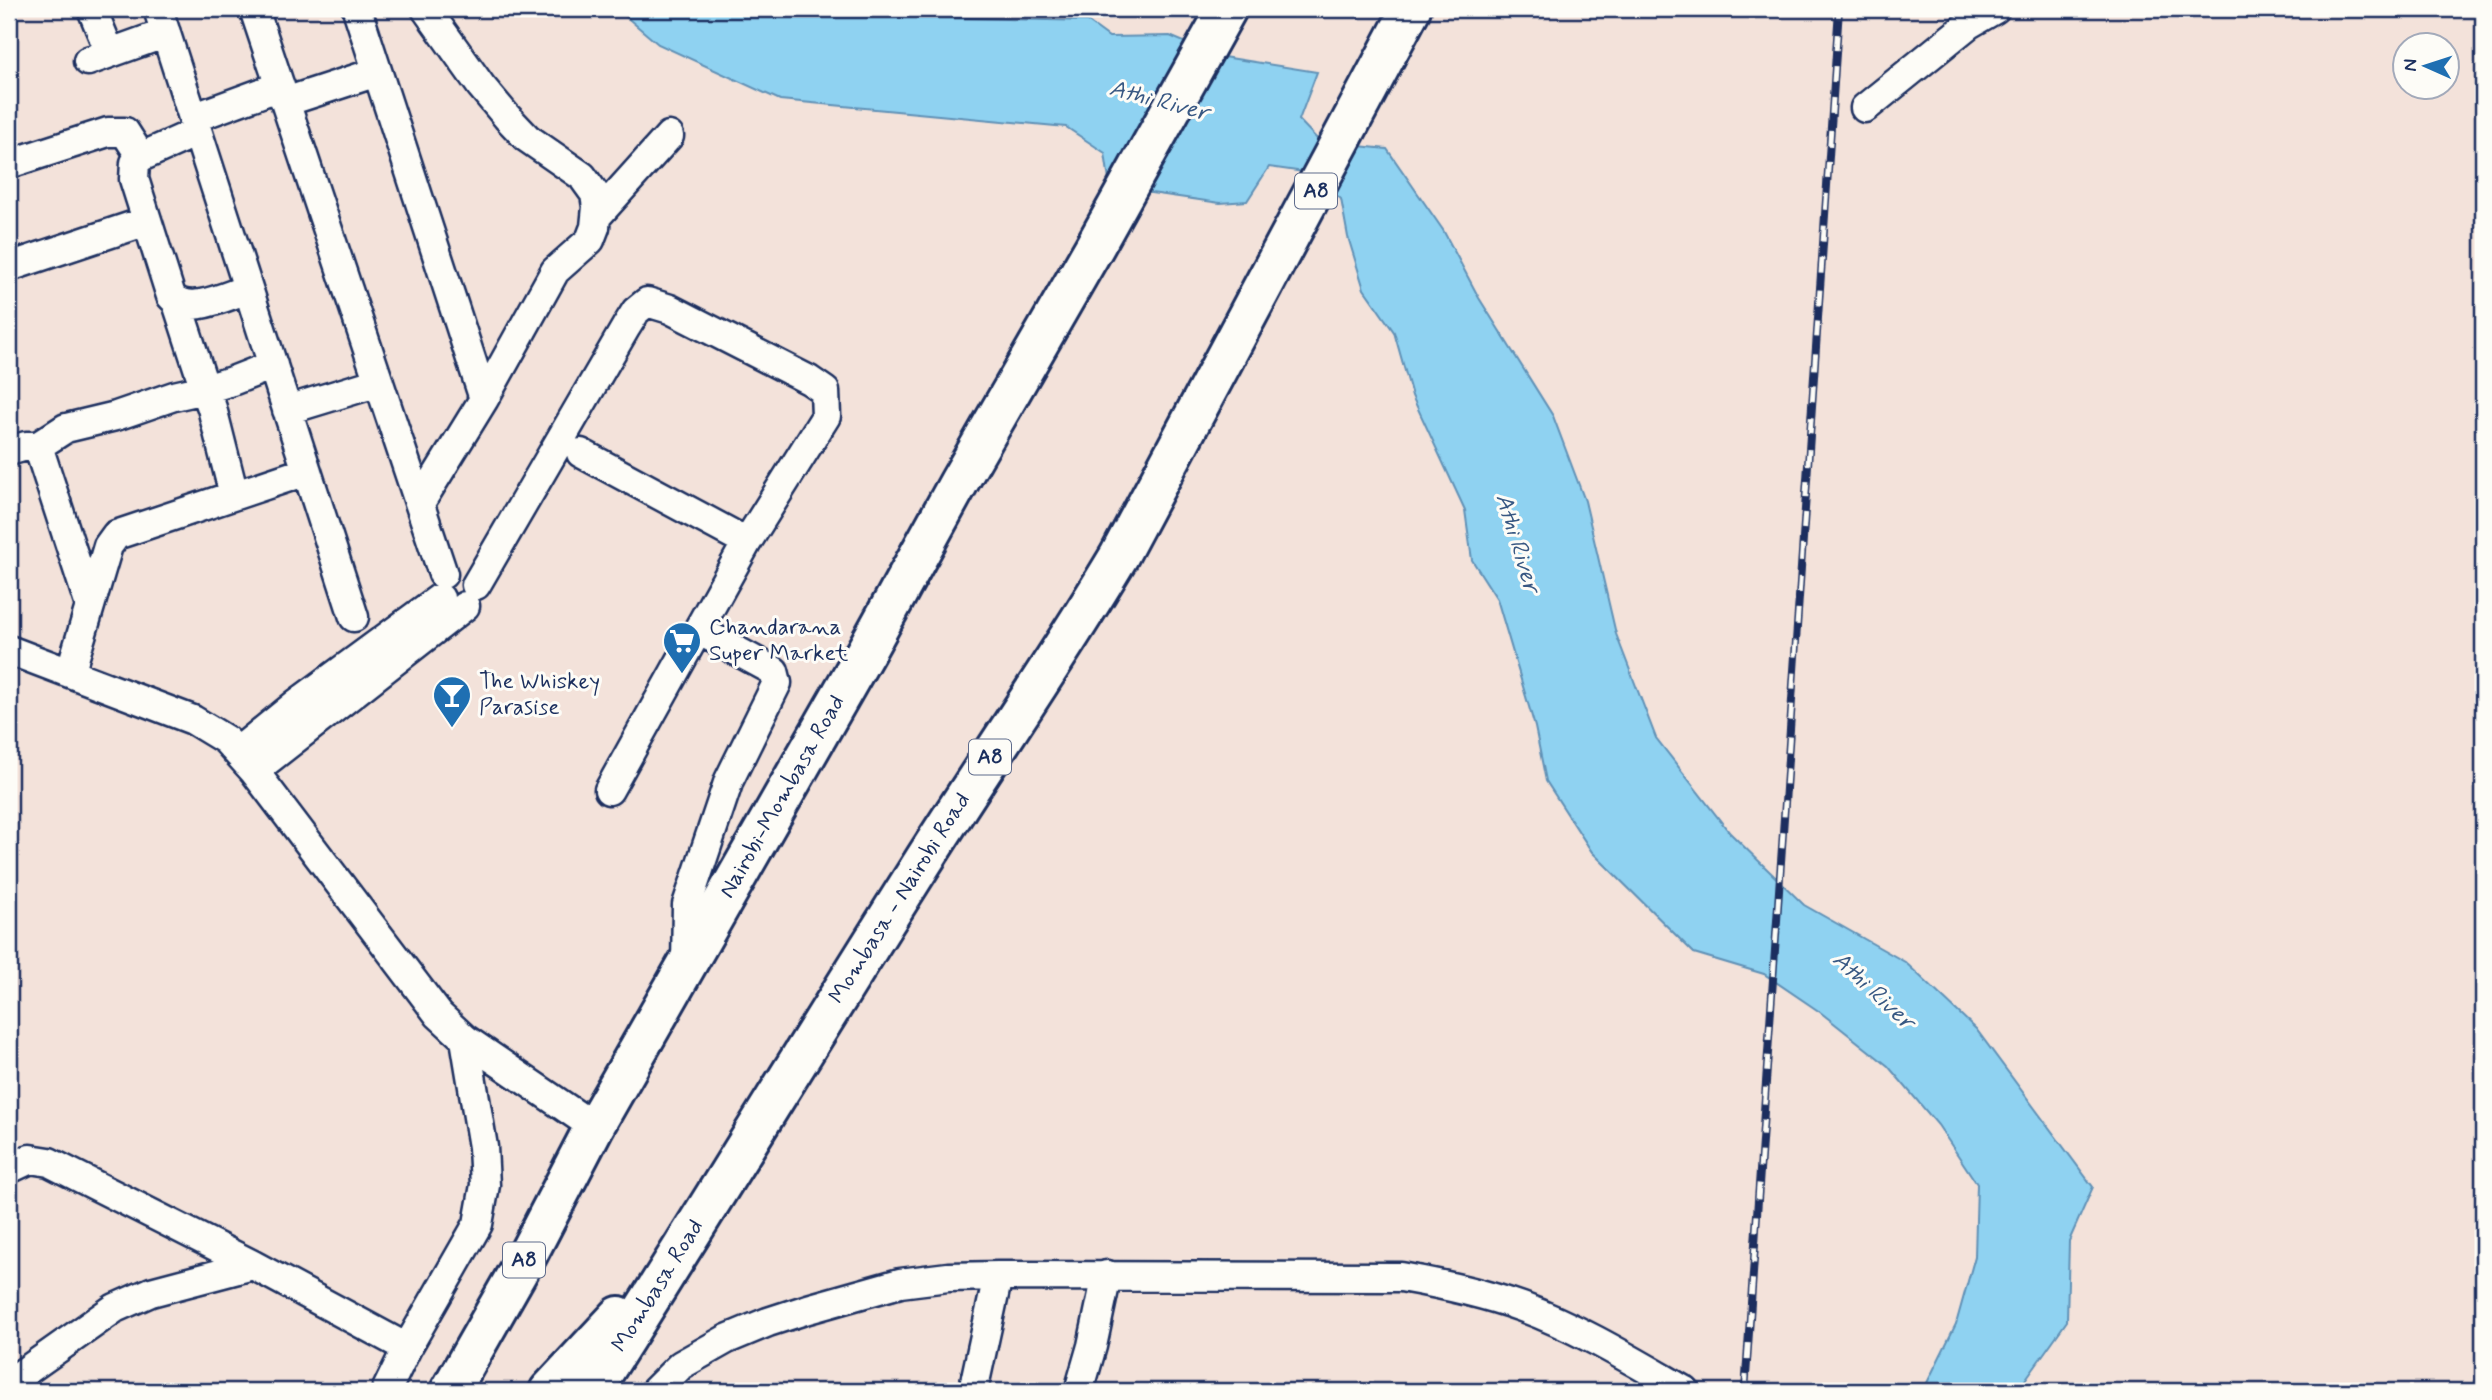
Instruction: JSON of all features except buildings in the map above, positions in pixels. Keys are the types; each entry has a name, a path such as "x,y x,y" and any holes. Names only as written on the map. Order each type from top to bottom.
{"highway":[{"name":"Nairobi-Mombasa Road","path":"594,1127 866,651 976,451 1095,247 1227,9"},
{"name":"Mombasa - Nairobi Road","path":"725,1182 913,877 1086,612 1119,556 1411,9"},
{"name":"A8","path":"450,1391 539,1233 594,1127"},
{"name":"Mombasa Road","path":"592,1391 725,1182"},
{"path":"549,1391 685,1245"}],"street":[{"path":"92,9 99,57 162,21 354,617"},
{"path":"254,9 420,503 456,591"},
{"path":"357,9 484,399"},
{"path":"420,503 484,399 555,271 590,240 597,216 594,194 582,176 527,138 507,117 481,86 426,9"},
{"path":"1865,108 1969,24 1995,9"},
{"path":"234,495 212,408 177,303 171,296 134,179 135,163 141,156 195,125 282,94 377,72"},
{"path":"9,164 108,132 125,132 141,156"},
{"path":"597,216 668,136"},
{"path":"9,267 147,221"},
{"path":"177,303 192,305 248,289"},
{"path":"245,762 296,704 456,591 626,327 647,302 670,309 809,380 825,391 826,416 747,542 610,790"},
{"path":"9,451 38,446 66,428 232,381 273,365"},
{"path":"287,410 379,382"},
{"path":"38,446 90,606"},
{"path":"581,453 747,542"},
{"path":"71,673 108,546 116,536 307,471"},
{"path":"686,967 687,905 729,780 777,683 774,671 698,630"},
{"path":"9,650 193,720 226,740 439,1015 465,1039 594,1127"},
{"path":"386,1391 407,1348 478,1224 485,1185 483,1147 465,1039"},
{"path":"9,1169 30,1158 49,1161 253,1265 407,1348"},
{"path":"9,1383 115,1308 151,1292 253,1265"},
{"path":"1079,1391 1107,1275"},
{"path":"655,1391 681,1365 727,1339 778,1319 900,1283 948,1277 1107,1275 1401,1277 1439,1284 1521,1307 1607,1346 1685,1391"},
{"path":"973,1391 998,1276"}],"water":[{"name":"Athi River","path":"617,9 798,9 816,14 1087,21 1109,37 1170,36 1217,56 1317,72 1299,120 1320,142 1387,149 1443,230 1479,298 1553,416 1585,501 1616,634 1656,738 1730,833 1804,905 1905,962 1976,1029 2093,1187 2069,1241 2067,1321 2025,1380 2024,1391 1923,1391 1956,1324 1975,1256 1977,1184 1938,1125 1888,1066 1820,1012 1764,974 1694,953 1592,852 1546,781 1535,727 1497,599 1472,560 1465,510 1412,396 1394,332 1364,289 1348,237 1341,199 1311,173 1269,167 1247,201 1220,203 1110,187 1105,153 1066,127 780,100 658,44"}],"railway":[{"path":"1745,1391 1839,9"}],"place":[{"name":"Chandarana Super Market","path":"682,675"},
{"name":"The Whiskey Parasise","path":"452,729"}]}
